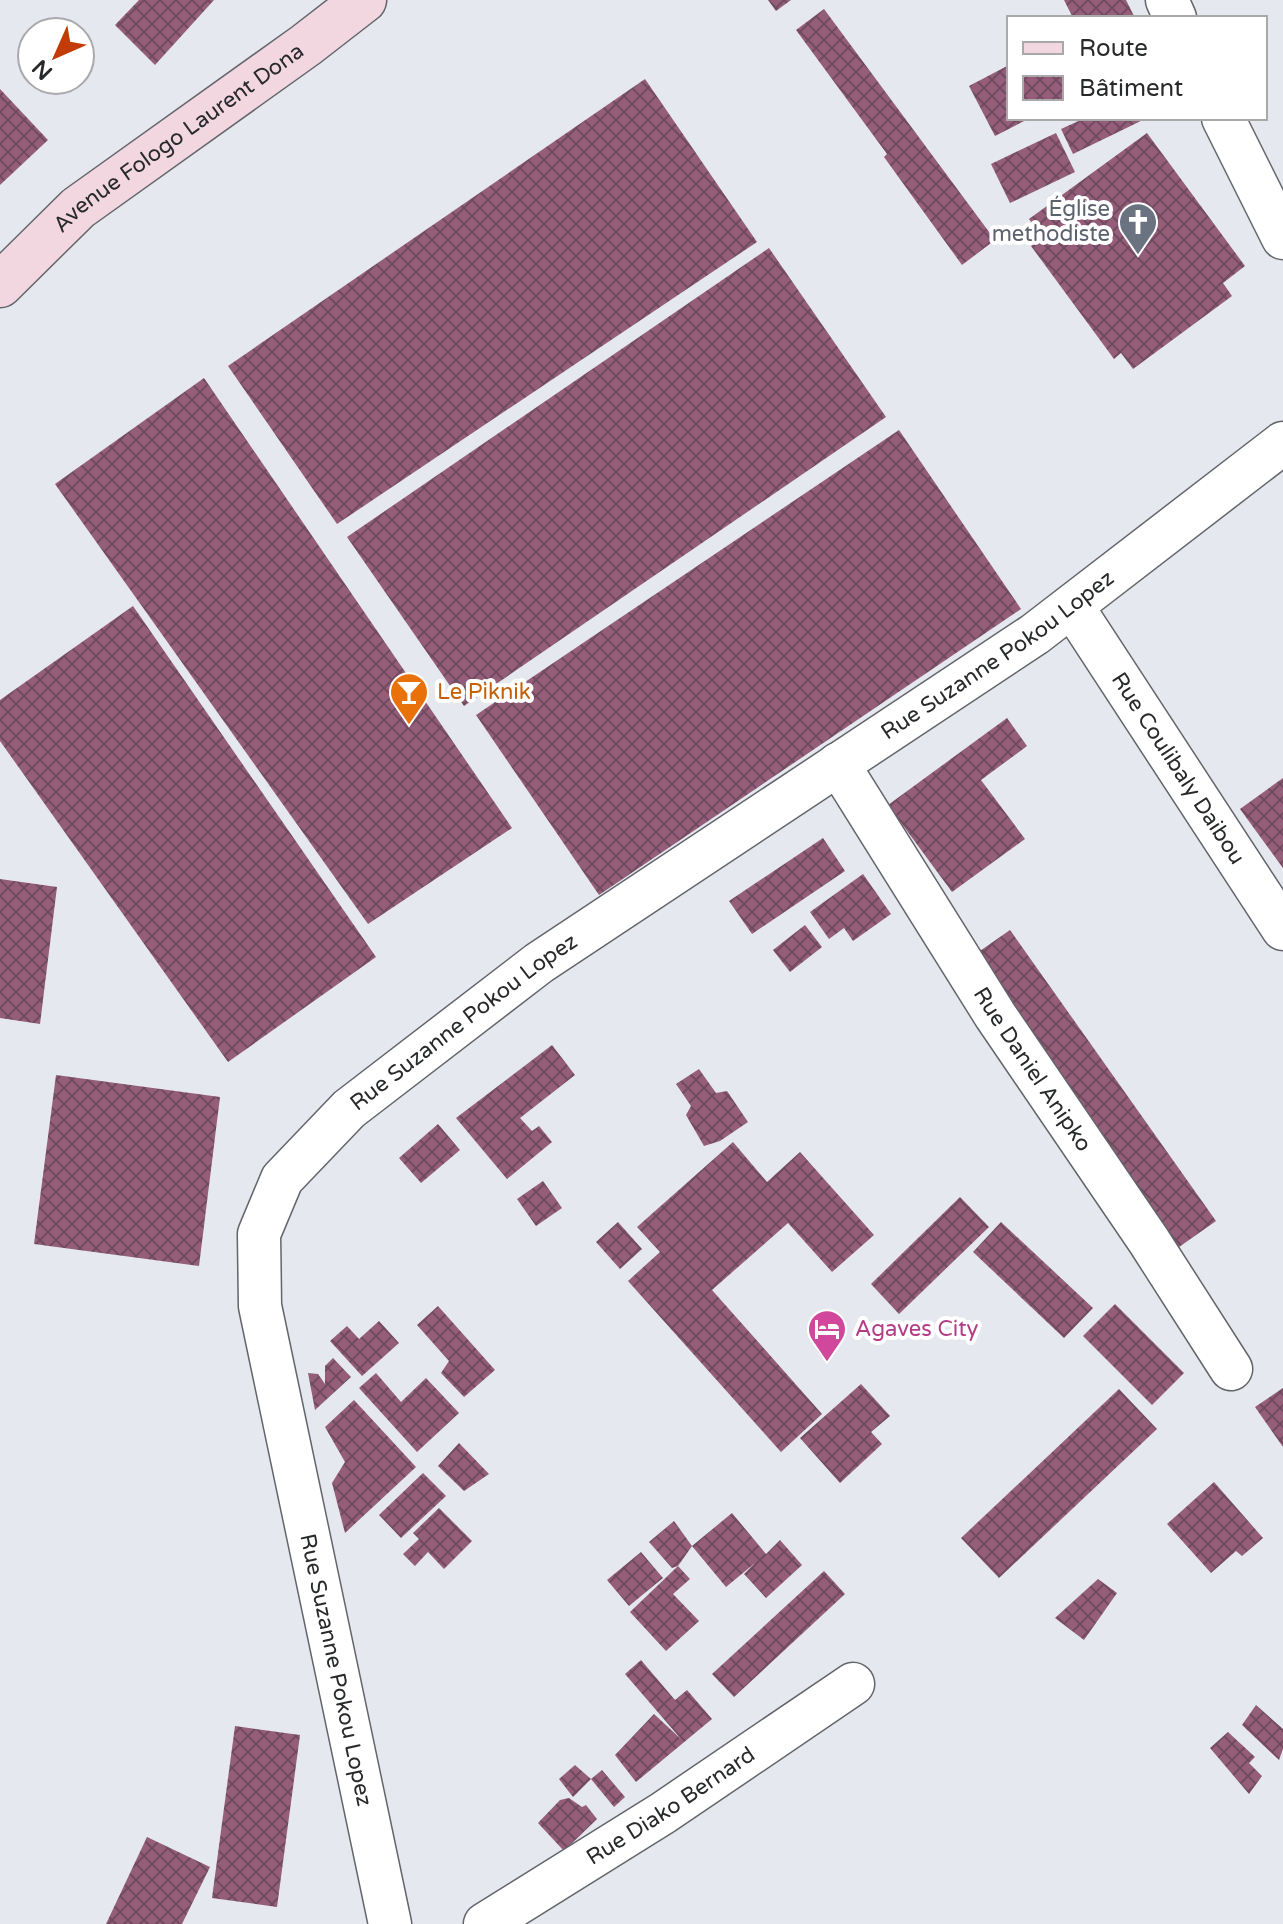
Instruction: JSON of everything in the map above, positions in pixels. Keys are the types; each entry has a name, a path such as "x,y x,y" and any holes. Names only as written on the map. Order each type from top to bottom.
{"street":[{"name":"Avenue Fologo Laurent Dona","path":"0,285 78,208 364,0"},
{"path":"1224,120 1283,238"},
{"name":"Rue Suzanne Pokou Lopez","path":"390,1924 260,1306 259,1234 282,1179 349,1109 539,963 1072,606 1283,443"},
{"name":"Rue Coulibaly Daibou","path":"1072,606 1283,929"},
{"name":"Rue Daniel Anipko","path":"838,764 995,1015 1149,1241 1231,1369"},
{"name":"Rue Diako Bernard","path":"485,1924 663,1813 853,1684"}],"building":[{"path":"139,0 214,0 155,65 115,25"},
{"path":"768,0 791,0 776,11"},
{"path":"1064,0 1126,0 1134,16 1072,16"},
{"path":"824,9 995,240 962,265 884,157 887,154 796,30"},
{"path":"1007,66 1007,120 1026,120 995,136 969,86"},
{"path":"645,79 757,242 337,524 228,366"},
{"path":"0,89 48,140 0,185"},
{"path":"1081,120 1143,120 1073,154 1061,129"},
{"path":"1056,133 1075,172 1010,203 991,164"},
{"name":"Église methodiste","path":"1147,133 1245,266 1223,283 1232,296 1133,369 1121,353 1114,359 1031,246 1042,238 1029,219"},
{"path":"769,248 886,417 464,706 347,537"},
{"path":"204,378 512,828 368,924 55,484"},
{"path":"899,430 1021,609 599,895 476,715"},
{"path":"133,606 376,957 228,1062 0,741 0,700"},
{"path":"1007,718 1027,746 981,780 1025,839 952,892 888,805"},
{"path":"1283,778 1283,868 1240,809"},
{"path":"823,838 845,871 752,934 729,901"},
{"path":"863,874 891,914 853,941 844,928 829,939 810,912"},
{"path":"0,879 57,887 40,1024 0,1018"},
{"path":"805,925 822,947 790,972 773,950"},
{"path":"1010,930 1216,1221 1172,1252 967,960"},
{"path":"552,1045 575,1075 520,1118 532,1131 539,1126 552,1142 507,1179 456,1118"},
{"path":"699,1069 716,1093 727,1091 748,1122 720,1141 704,1146 686,1115 691,1106 676,1084"},
{"path":"56,1075 220,1097 199,1266 34,1244"},
{"path":"438,1124 460,1150 421,1183 399,1158"},
{"path":"733,1142 767,1182 800,1152 874,1235 832,1272 788,1223 712,1290 822,1414 781,1452 628,1281 660,1252 637,1227"},
{"path":"543,1181 562,1208 536,1226 517,1199"},
{"path":"960,1197 989,1227 899,1314 871,1284"},
{"path":"618,1222 642,1249 620,1269 596,1242"},
{"path":"1001,1222 1093,1308 1064,1338 973,1252"},
{"path":"1115,1304 1184,1373 1152,1405 1083,1336"},
{"path":"438,1306 495,1370 464,1397 441,1373 449,1361 417,1325"},
{"path":"379,1321 399,1343 362,1376 330,1341 347,1326 359,1339"},
{"path":"333,1358 351,1377 315,1410 308,1373 318,1374 325,1384 325,1366"},
{"path":"376,1373 401,1402 426,1378 459,1413 417,1452 359,1388"},
{"path":"861,1384 890,1416 871,1432 882,1444 840,1483 800,1438"},
{"path":"1283,1388 1283,1447 1255,1407"},
{"path":"1119,1389 1157,1429 999,1578 961,1538"},
{"path":"354,1400 416,1467 345,1533 332,1483 345,1462 325,1427"},
{"path":"459,1443 489,1474 464,1491 438,1466"},
{"path":"423,1473 446,1496 401,1538 379,1515"},
{"path":"1214,1482 1263,1538 1242,1556 1236,1551 1211,1573 1167,1524"},
{"path":"439,1508 472,1541 444,1569 428,1552 415,1566 403,1554 419,1539 413,1533"},
{"path":"732,1513 766,1554 780,1540 802,1565 766,1598 744,1574 755,1563 726,1587 692,1546"},
{"path":"674,1521 692,1546 678,1566 672,1568 649,1542"},
{"path":"641,1552 663,1578 629,1606 607,1580"},
{"path":"678,1566 690,1579 673,1594 699,1621 666,1651 630,1612"},
{"path":"824,1571 845,1594 734,1697 712,1674"},
{"path":"1098,1579 1117,1593 1084,1640 1055,1618"},
{"path":"641,1660 675,1700 687,1690 712,1719 636,1782 615,1755 654,1714 681,1739 625,1674"},
{"path":"1256,1705 1283,1729 1283,1749 1279,1760 1242,1725"},
{"path":"235,1726 300,1735 277,1907 212,1898"},
{"path":"1228,1732 1255,1757 1249,1763 1262,1776 1249,1794 1210,1748"},
{"path":"575,1765 591,1779 573,1797 559,1779"},
{"path":"602,1770 625,1797 614,1807 591,1779"},
{"path":"569,1798 582,1807 586,1805 597,1819 564,1851 538,1823 560,1800"},
{"path":"147,1837 210,1867 182,1924 106,1924"}],"place":[{"name":"Église methodiste","path":"1138,256"},
{"name":"Le Piknik","path":"409,726"},
{"name":"Agaves City","path":"827,1363"}]}
